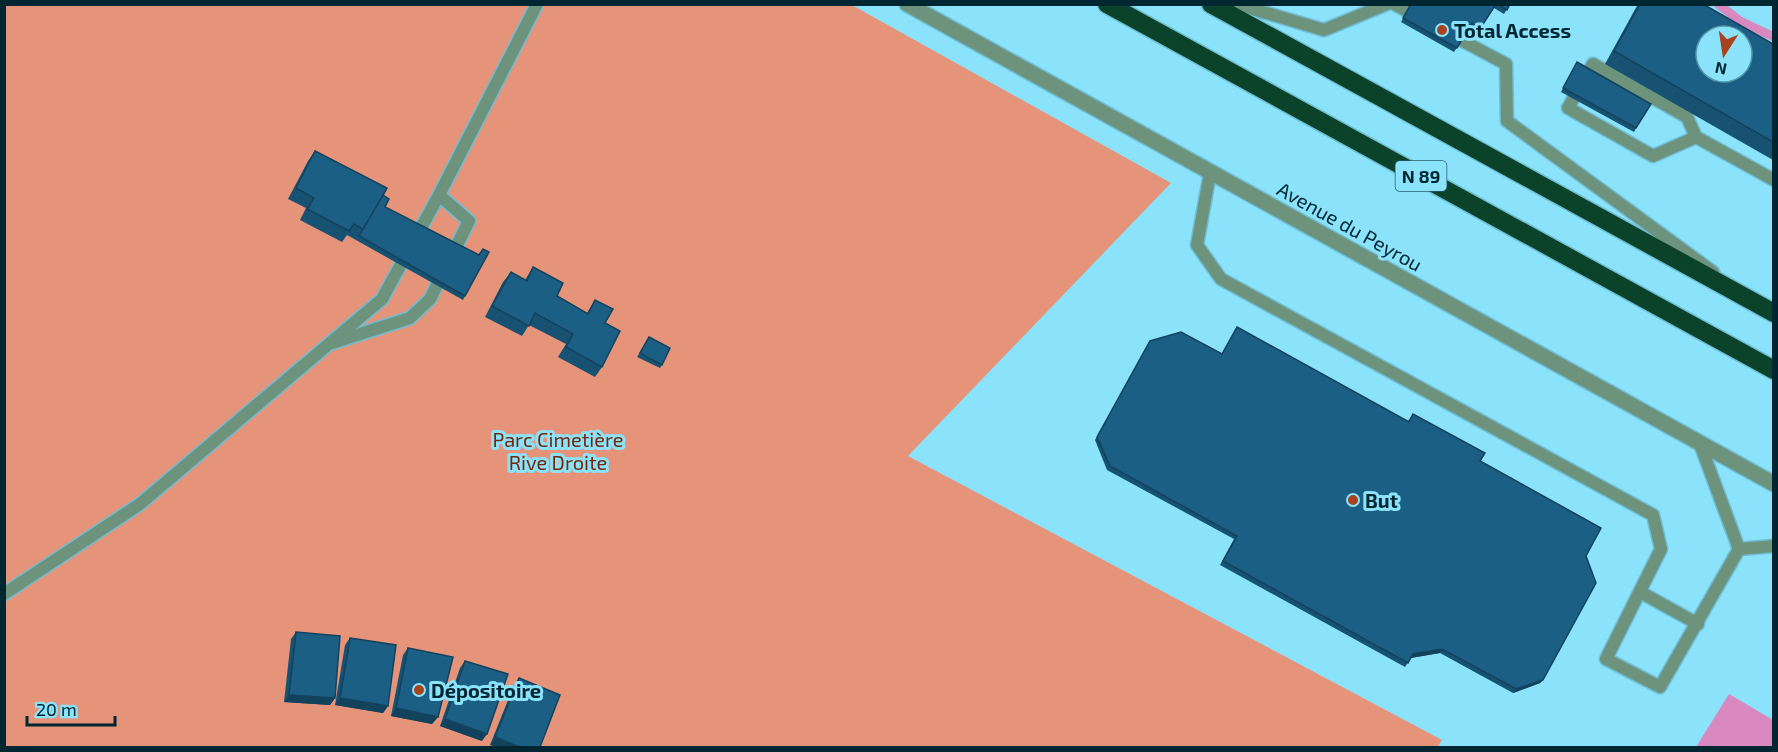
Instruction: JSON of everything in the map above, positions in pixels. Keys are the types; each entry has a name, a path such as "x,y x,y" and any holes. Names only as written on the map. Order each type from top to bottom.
{"highway":[{"name":"N 89","path":"1107,4 1773,370"},
{"name":"N 89","path":"1211,4 1767,310"}],"street":[{"name":"Avenue du Peyrou","path":"907,4 1773,484"}],"lane":[{"path":"4,594 140,504 381,299 439,195 537,4"},
{"path":"1236,4 1324,30 1387,4"},
{"path":"1394,4 1407,11"},
{"path":"1461,40 1506,64 1507,121 1767,310"},
{"path":"1696,137 1653,156 1568,108 1593,64 1687,117 1696,137 1773,180"},
{"path":"1210,173 1197,245 1221,279 1653,515 1661,549 1606,659 1660,687 1739,549 1700,444"},
{"path":"326,345 410,318 430,298 469,221 439,195"},
{"path":"1739,549 1773,546"},
{"path":"1640,592 1698,624"}],"green space":[{"name":"Parc Cimetière Rive Droite","path":"4,5 852,5 1171,183 908,456 1442,740 1437,748 5,747"}],"shaded area":[{"path":"1729,694 1773,720 1773,747 1696,747"}],"building":[{"name":"Total Access","path":"1411,4 1496,4 1480,29 1472,23 1457,48 1403,18"},
{"path":"1497,4 1510,4 1507,10"},
{"path":"1640,4 1703,4 1738,24 1694,24 1694,84 1754,84 1754,33 1773,44 1773,142 1614,51"},
{"path":"1577,62 1651,104 1636,128 1563,88"},
{"path":"315,151 387,188 364,230 354,224 349,231 307,209 314,198 296,188"},
{"path":"383,195 389,199 385,207 479,255 483,249 489,252 465,296 359,236"},
{"path":"533,267 563,283 557,296 588,314 595,300 613,309 605,323 620,331 602,367 566,347 573,334 535,313 529,326 492,306 511,272 527,281"},
{"name":"But","path":"1237,327 1409,422 1413,414 1485,453 1480,461 1601,528 1586,556 1596,583 1543,680 1516,689 1442,649 1413,654 1408,663 1223,561 1237,536 1110,466 1097,437 1150,341 1181,332 1222,354"},
{"path":"649,337 670,348 662,365 640,353"},
{"path":"296,632 340,636 335,698 289,695"},
{"path":"350,638 396,645 388,706 340,698"},
{"name":"Dépositoire","path":"408,648 453,657 438,717 396,708"},
{"path":"465,661 508,674 487,734 445,719"},
{"path":"519,678 560,695 540,747 519,747 495,737"}],"waterway":[{"path":"1718,4 1740,21 1774,37"}],"place":[{"name":"Total Access","path":"1442,30"},
{"name":"But","path":"1353,500"},
{"name":"Dépositoire","path":"419,690"}]}
